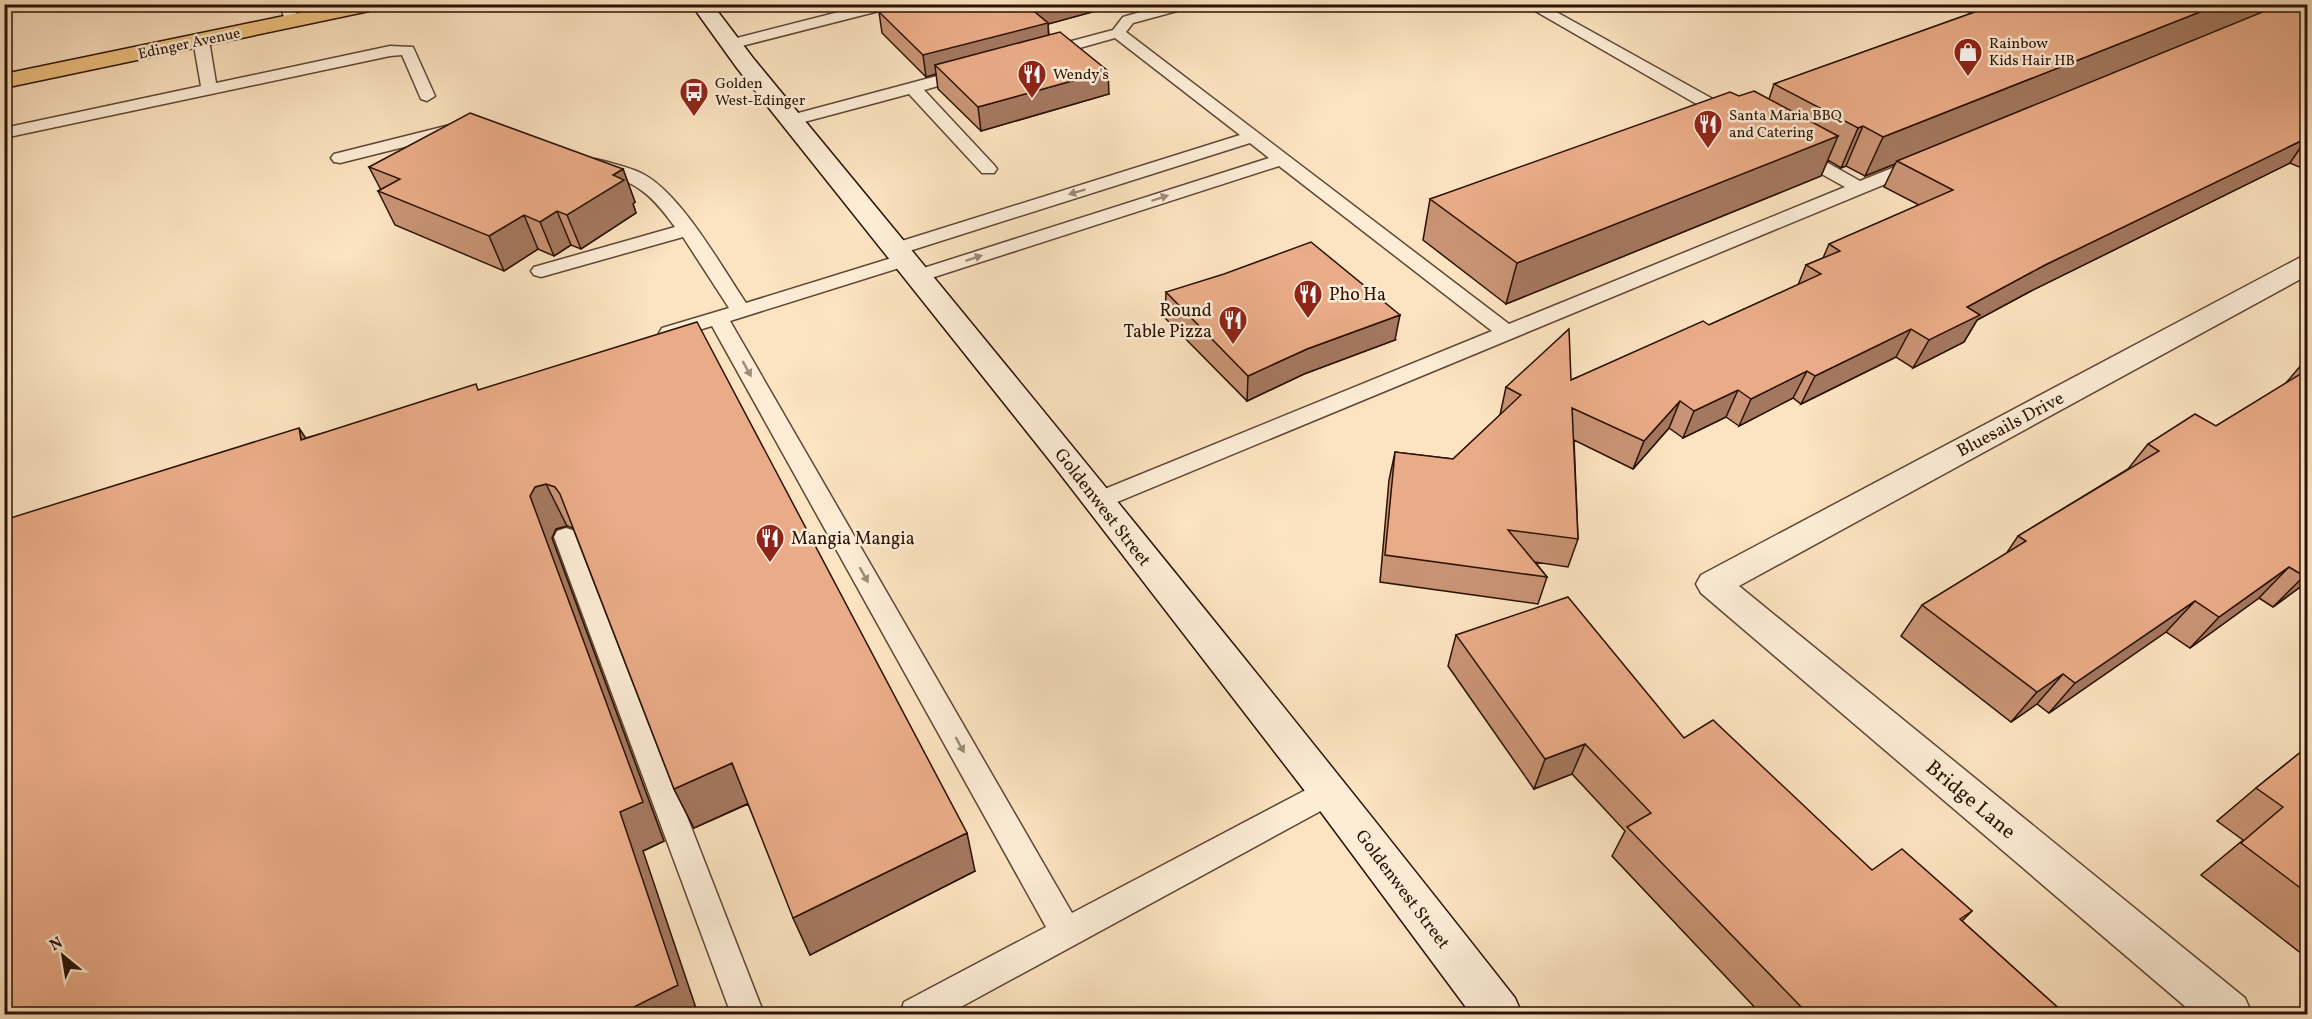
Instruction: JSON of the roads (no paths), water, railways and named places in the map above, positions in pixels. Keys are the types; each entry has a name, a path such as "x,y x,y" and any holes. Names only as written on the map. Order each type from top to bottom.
{"main road":[{"name":"Edinger Avenue","path":"4,81 201,40 289,13 374,4"},
{"name":"Goldenwest Street","path":"701,4 730,44 1329,792 1499,1014"},
{"name":"Bluesails Drive","path":"1713,584 2307,264"},
{"name":"Bridge Lane","path":"1713,584 2229,1014"}],"lane":[{"path":"1027,57 1118,33 1128,20 1187,4"},
{"path":"1530,4 1751,128"},
{"path":"1961,4 1976,11"},
{"path":"730,44 879,7"},
{"path":"1118,33 1507,333"},
{"path":"201,40 209,88"},
{"path":"4,133 390,51 408,50 427,96"},
{"path":"793,120 981,70"},
{"path":"913,88 988,169"},
{"path":"340,158 452,128 479,127"},
{"path":"906,262 1253,137"},
{"path":"1780,144 1858,188"},
{"path":"1098,501 1935,157"},
{"path":"654,338 906,262 1282,159"},
{"path":"583,160 637,178 651,188 687,230 729,314 1066,933"},
{"path":"541,271 687,230"},
{"path":"566,537 748,1014"},
{"path":"916,1014 1329,792"}],"place":[{"name":"Rainbow Kids Hair HB","path":"1968,78"},
{"name":"Wendy's","path":"1032,100"},
{"name":"Golden West-Edinger","path":"694,118"},
{"name":"Santa Maria BBQ and Catering","path":"1708,150"},
{"name":"Pho Ha","path":"1308,320"},
{"name":"Round Table Pizza","path":"1233,346"},
{"name":"Mangia Mangia","path":"770,564"}]}
